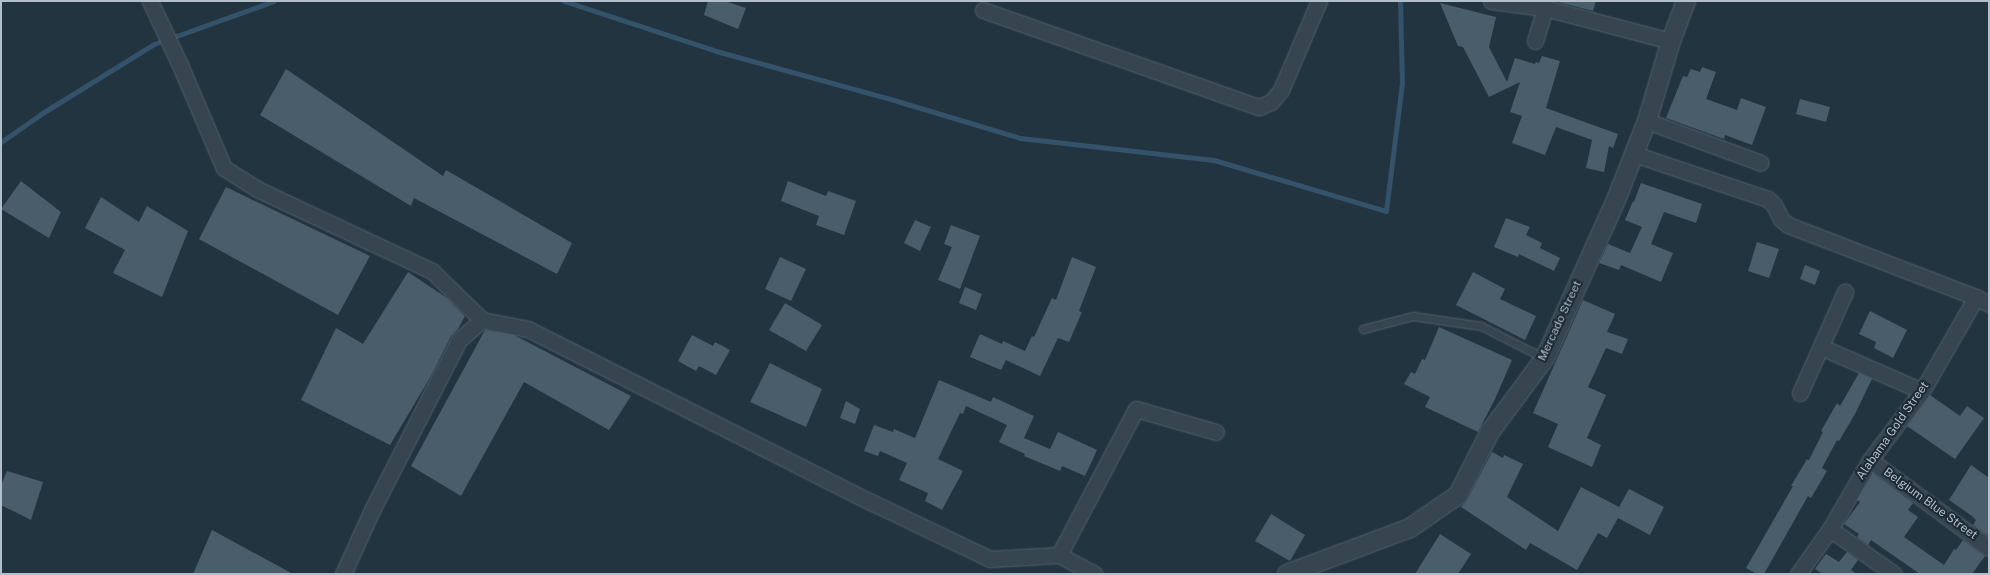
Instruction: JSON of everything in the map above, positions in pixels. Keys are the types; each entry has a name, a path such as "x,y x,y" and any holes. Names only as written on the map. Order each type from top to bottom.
{"street":[{"path":"150,1 180,65 224,168 259,190 432,271 482,320 528,329 864,498 990,559 1059,555 1094,574"},
{"path":"983,10 1259,107 1271,102 1281,90 1319,1"},
{"path":"1491,1 1545,8 1671,42"},
{"name":"Mercado Street","path":"1286,574 1410,528 1458,495 1490,432 1545,358 1616,200 1648,121 1671,42 1686,1"},
{"path":"1535,41 1545,8"},
{"path":"1648,121 1760,163"},
{"path":"1634,154 1768,199 1774,205 1781,219 1788,225 1983,300"},
{"path":"1800,393 1845,292"},
{"name":"Alabama Gold Street","path":"1798,574 1830,529 1870,460 1922,391 1983,300"},
{"path":"343,574 373,508 459,340 482,320"},
{"path":"1821,347 1922,391"},
{"path":"1059,555 1136,409 1216,432"},
{"name":"Belgium Blue Street","path":"1870,460 1989,548"},
{"path":"1830,529 1894,574"}],"lane":[{"path":"1363,329 1414,316 1474,324 1481,326 1545,358"}],"building":[{"path":"708,1 725,1 746,8 738,29 704,15"},
{"path":"1554,1 1596,1 1593,11"},
{"path":"1440,3 1496,17 1489,47 1507,82 1515,58 1535,64 1536,62 1539,63 1542,56 1560,61 1546,108 1618,134 1613,148 1609,146 1604,172 1586,168 1592,140 1556,127 1545,155 1512,143 1522,116 1510,112 1520,82 1489,97 1463,47 1458,46"},
{"path":"1702,67 1716,72 1706,99 1737,110 1741,98 1766,107 1752,145 1725,135 1724,139 1666,118 1683,76 1687,77 1691,69 1700,72"},
{"path":"286,69 443,176 446,170 572,243 557,274 414,198 411,206 260,115"},
{"path":"1800,99 1830,107 1826,122 1796,114"},
{"path":"21,181 61,212 49,238 1,209"},
{"path":"788,181 826,196 828,191 856,201 844,235 816,225 819,216 781,201"},
{"path":"1641,183 1702,204 1696,223 1664,212 1651,244 1673,253 1661,282 1621,265 1619,270 1599,263 1608,244 1630,253 1642,227 1625,220"},
{"path":"226,187 370,256 338,315 199,239"},
{"path":"101,197 139,222 147,206 188,231 162,297 113,273 125,250 85,228"},
{"path":"1506,218 1530,227 1526,235 1542,243 1540,248 1560,258 1554,271 1519,254 1518,257 1494,247"},
{"path":"915,220 931,227 920,251 904,243"},
{"path":"951,225 980,236 960,289 938,280 952,247 944,244"},
{"path":"1757,242 1779,249 1769,278 1748,271"},
{"path":"780,257 806,269 791,301 765,289"},
{"path":"1072,257 1096,267 1079,311 1082,312 1069,342 1058,338 1040,376 1006,360 1001,370 970,357 980,334 1002,344 1003,341 1025,351 1032,336 1034,337 1052,298 1056,300"},
{"path":"1805,265 1820,271 1815,285 1800,279"},
{"path":"408,272 447,298 465,316 458,329 451,336 431,376 390,445 301,400 336,328 363,344"},
{"path":"1473,272 1505,289 1500,299 1536,316 1525,340 1456,305"},
{"path":"965,287 982,294 976,310 959,303"},
{"path":"1583,300 1615,314 1607,332 1628,339 1622,354 1606,348 1588,387 1606,395 1587,438 1601,445 1592,467 1548,447 1558,424 1533,413"},
{"path":"785,303 822,325 806,351 769,330"},
{"path":"1870,311 1907,330 1893,358 1874,348 1876,342 1859,334"},
{"path":"1439,327 1512,360 1495,399 1478,432 1425,407 1430,397 1404,384 1411,372 1415,374 1422,359 1425,360"},
{"path":"485,330 514,335 631,396 609,430 524,382 461,496 411,466"},
{"path":"692,335 713,346 715,342 730,350 716,375 699,366 696,371 678,361"},
{"path":"770,363 822,389 806,427 750,402"},
{"path":"1859,373 1872,379 1855,414 1839,441 1837,440 1822,468 1827,471 1811,498 1808,496 1764,574 1757,574 1746,568 1793,486 1791,486 1807,459 1809,460 1823,432 1821,431 1837,403 1840,406"},
{"path":"939,380 991,402 993,397 1034,416 1024,438 1050,449 1058,432 1097,450 1085,476 1062,466 1060,471 1024,456 1025,454 999,442 1007,425 966,406 963,414 960,413 938,459 963,471 942,510 925,501 928,493 899,480 907,463 880,451 878,456 864,451 874,425 893,432 894,429 915,438"},
{"path":"1930,395 1960,416 1967,406 1984,418 1955,459 1907,426"},
{"path":"846,401 860,409 855,424 840,418"},
{"path":"1492,452 1503,458 1504,455 1523,464 1507,497 1558,531 1581,487 1619,507 1629,489 1664,507 1650,535 1618,518 1607,538 1598,533 1577,570 1530,543 1526,550 1461,507 1467,500"},
{"path":"1971,465 1989,478 1989,537 1973,525 1976,520 1972,516 1949,500"},
{"path":"7,471 43,482 31,520 1,505 1,485"},
{"path":"1873,473 1913,503 1908,510 1918,517 1904,537 1944,565 1954,549 1956,550 1963,540 1985,556 1972,574 1920,574 1871,540 1868,545 1857,537 1859,534 1844,524 1860,502 1857,500"},
{"path":"1271,514 1305,535 1290,561 1255,541"},
{"path":"212,530 293,574 193,574"},
{"path":"1440,534 1471,554 1458,574 1415,574"},
{"path":"1847,552 1858,560 1851,570 1857,574 1823,574 1815,569 1826,554 1839,562"}],"waterway":[{"path":"1,142 44,112 154,44 274,1"},
{"path":"564,1 716,51 897,101 1020,138 1214,160 1386,211 1402,83 1400,1"}]}
